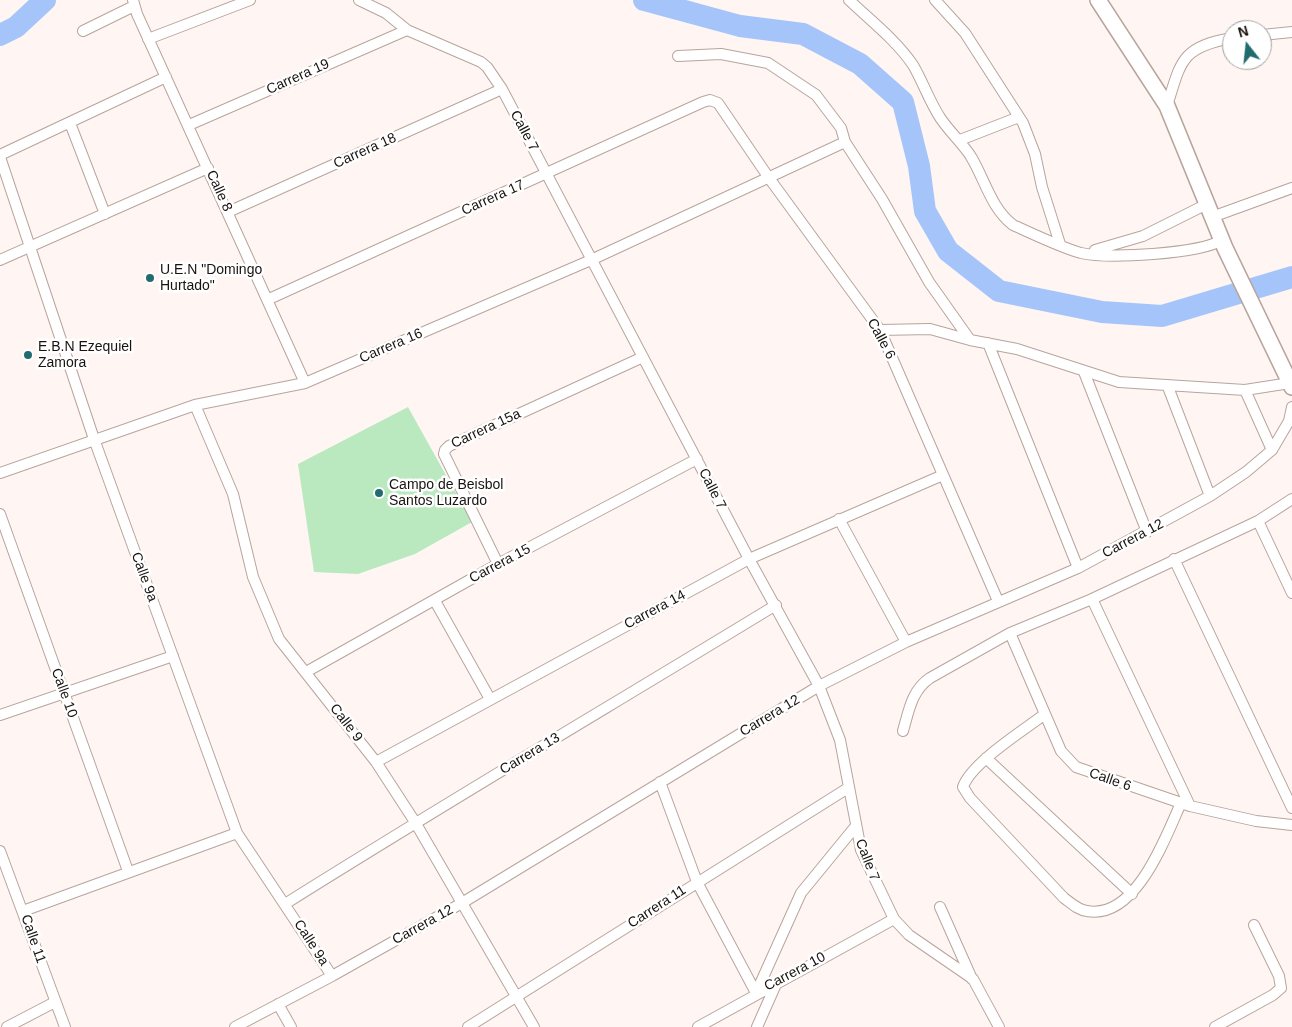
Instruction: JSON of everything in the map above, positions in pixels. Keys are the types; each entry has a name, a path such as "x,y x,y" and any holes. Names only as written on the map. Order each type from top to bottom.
{"street":[{"path":"148,39 250,0"},
{"name":"Calle 7","path":"359,0 386,13 407,30 481,62 487,67 502,89 749,559 819,686 840,740 855,827 861,850 894,919 909,935 973,979 999,1027"},
{"path":"849,0 903,52 920,78 941,119 960,140 980,173 992,200 1006,219 1013,225 1082,253 1112,254 1195,250 1223,244"},
{"path":"934,0 965,33 1019,117 1035,154 1042,187 1060,244"},
{"path":"880,330 930,329 1054,360 1084,372 1119,382 1168,387 1246,390 1291,385 1223,244 1167,106 1098,0"},
{"path":"84,31 134,3"},
{"name":"Calle 8","path":"134,3 148,39 269,299 305,383"},
{"name":"Carrera 19","path":"189,125 407,30"},
{"path":"1272,34 1292,32"},
{"path":"1167,106 1180,66 1192,50 1222,40"},
{"path":"678,56 721,54 768,63 816,95 841,128 845,142 882,199 929,282 970,340"},
{"path":"0,156 166,77"},
{"name":"Carrera 18","path":"228,212 502,89"},
{"name":"Carrera 17","path":"269,299 546,175 703,102 710,100 718,103"},
{"name":"Calle 6","path":"718,103 769,178 880,330 998,601"},
{"path":"960,140 1019,117"},
{"path":"70,123 105,214"},
{"name":"Carrera 16","path":"0,474 94,439 195,406 305,383 591,260 845,142"},
{"name":"Calle 9a","path":"0,156 94,439 237,833 332,976"},
{"path":"0,260 208,168"},
{"path":"1082,253 1143,236 1210,211 1292,188"},
{"path":"988,343 1078,568"},
{"name":"Carrera 15a","path":"498,564 444,454 445,450 449,446 643,357"},
{"path":"1084,372 1147,532"},
{"path":"1168,387 1210,496"},
{"path":"1246,390 1272,450"},
{"name":"Calle 9","path":"195,406 233,494 253,577 279,639 376,762 415,822 534,1027"},
{"name":"Carrera 12","path":"235,1027 332,976 462,903 819,686 906,642 1078,568 1210,496 1246,472 1272,450 1289,421 1292,407"},
{"name":"Carrera 15","path":"306,672 498,564 697,460"},
{"name":"Carrera 14","path":"376,762 749,559 943,475"},
{"path":"903,731 914,693 921,684 1010,633 1092,599 1258,521 1292,498"},
{"name":"Calle 10","path":"0,514 128,871"},
{"path":"839,519 906,642"},
{"path":"1258,521 1292,593"},
{"path":"1174,559 1292,808"},
{"path":"1045,714 986,758 966,781 964,787 966,792 1064,898 1087,911 1112,908 1132,894 1158,856 1185,804 1092,599"},
{"path":"435,600 490,699"},
{"name":"Carrera 13","path":"285,904 415,822 537,751 776,605"},
{"name":"Calle 6","path":"1010,633 1061,751 1076,768 1185,804 1256,821 1292,825"},
{"path":"0,715 173,656"},
{"path":"986,758 1132,894"},
{"path":"660,782 697,882 756,993"},
{"name":"Carrera 11","path":"468,1027 848,788"},
{"path":"756,993 801,893 855,827"},
{"path":"23,911 128,871 237,833"},
{"name":"Calle 11","path":"0,851 65,1027"},
{"path":"940,907 973,979"},
{"name":"Carrera 10","path":"698,1027 756,993 894,919"},
{"path":"1215,1027 1273,995 1280,988 1279,976 1254,925"},
{"path":"757,1027 777,982"},
{"path":"7,1027 55,1002"},
{"path":"278,1004 291,1027"}],"green space":[{"name":"Campo de Beisbol Santos Luzardo","path":"408,407 472,522 415,554 358,574 314,572 298,464"}],"waterway":[{"path":"0,35 16,27 45,0"},
{"path":"644,0 740,26 803,34 860,64 903,102 919,166 925,211 948,251 999,291 1102,312 1162,316 1292,277"}],"place":[{"name":"U.E.N \"Domingo Hurtado\"","path":"150,278"},
{"name":"E.B.N Ezequiel Zamora","path":"28,355"},
{"name":"Campo de Beisbol Santos Luzardo","path":"379,493"}]}
